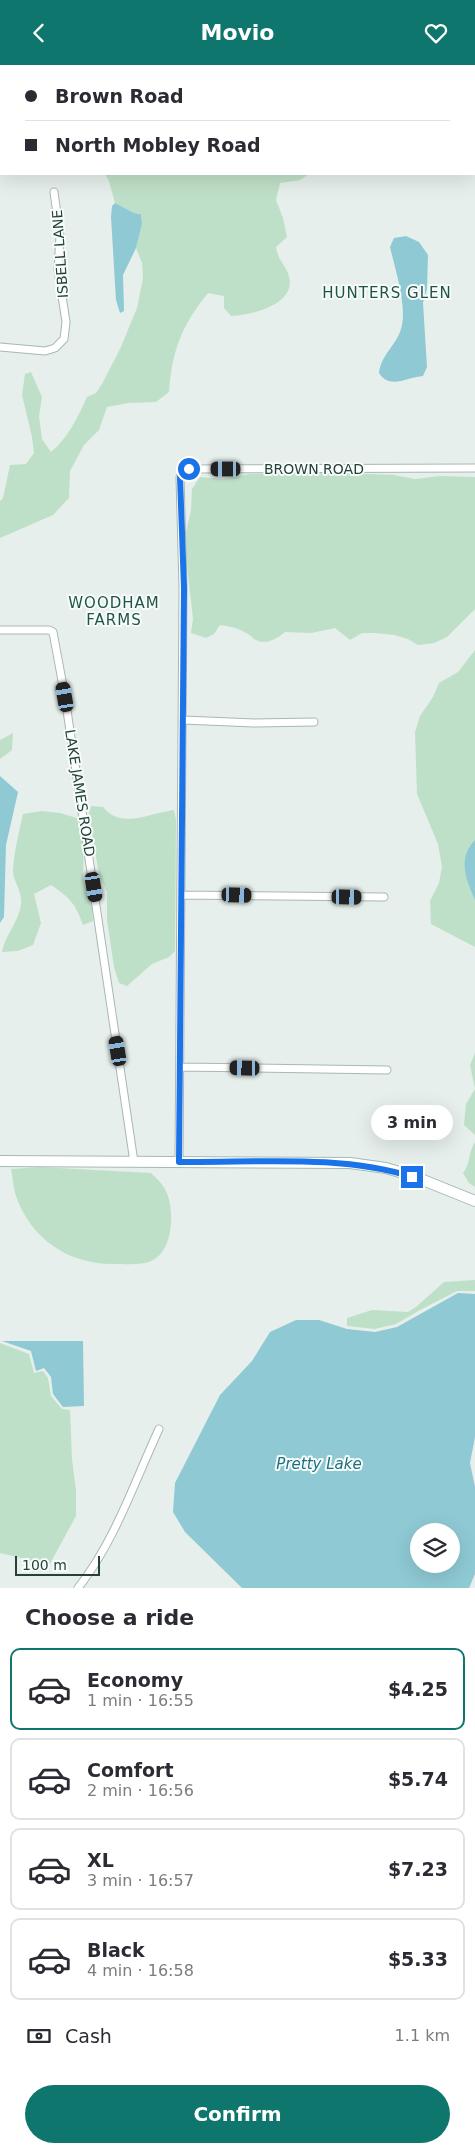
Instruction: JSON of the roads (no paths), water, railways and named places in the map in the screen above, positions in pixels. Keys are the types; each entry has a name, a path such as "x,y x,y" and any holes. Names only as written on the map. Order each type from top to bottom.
{"street":[{"name":"ISBELL LANE","path":"0,347 45,351 55,348 64,339 66,323 58,270 60,237 54,191"},
{"name":"BROWN ROAD","path":"179,1162 184,588 180,477 189,469 475,468"},
{"name":"LAKE JAMES ROAD","path":"0,630 49,630 53,632 67,707 134,1162"},
{"path":"182,720 254,723 314,721"},
{"path":"181,895 384,897"},
{"path":"181,1067 387,1070"},
{"path":"0,1161 350,1163 395,1171 475,1201"},
{"path":"78,1588 98,1563 118,1524 159,1429"}],"water":[{"path":"115,203 134,213 141,214 142,224 136,248 123,275 124,311 120,313 116,300 111,217 112,206"},
{"path":"406,236 419,242 428,255 427,289 423,303 427,367 423,376 394,382 383,378 379,373 382,362 400,332 403,313 400,290 390,247 394,238"},
{"path":"0,776 18,792 6,845 4,917 0,923"},
{"path":"475,840 475,900 466,877 465,862 469,847"},
{"name":"Pretty Lake","path":"458,1293 475,1294 475,1437 470,1463 475,1487 475,1574 469,1588 242,1588 185,1532 173,1512 175,1483 220,1395 252,1361 270,1332 296,1320 319,1320 347,1329 375,1332 397,1327"},
{"path":"2,1341 83,1341 84,1406 63,1407 53,1394 51,1377 44,1368 36,1371 31,1351"}],"district":[{"name":"HUNTERS GLEN","path":"387,293"},
{"name":"WOODHAM FARMS","path":"114,612"}]}
